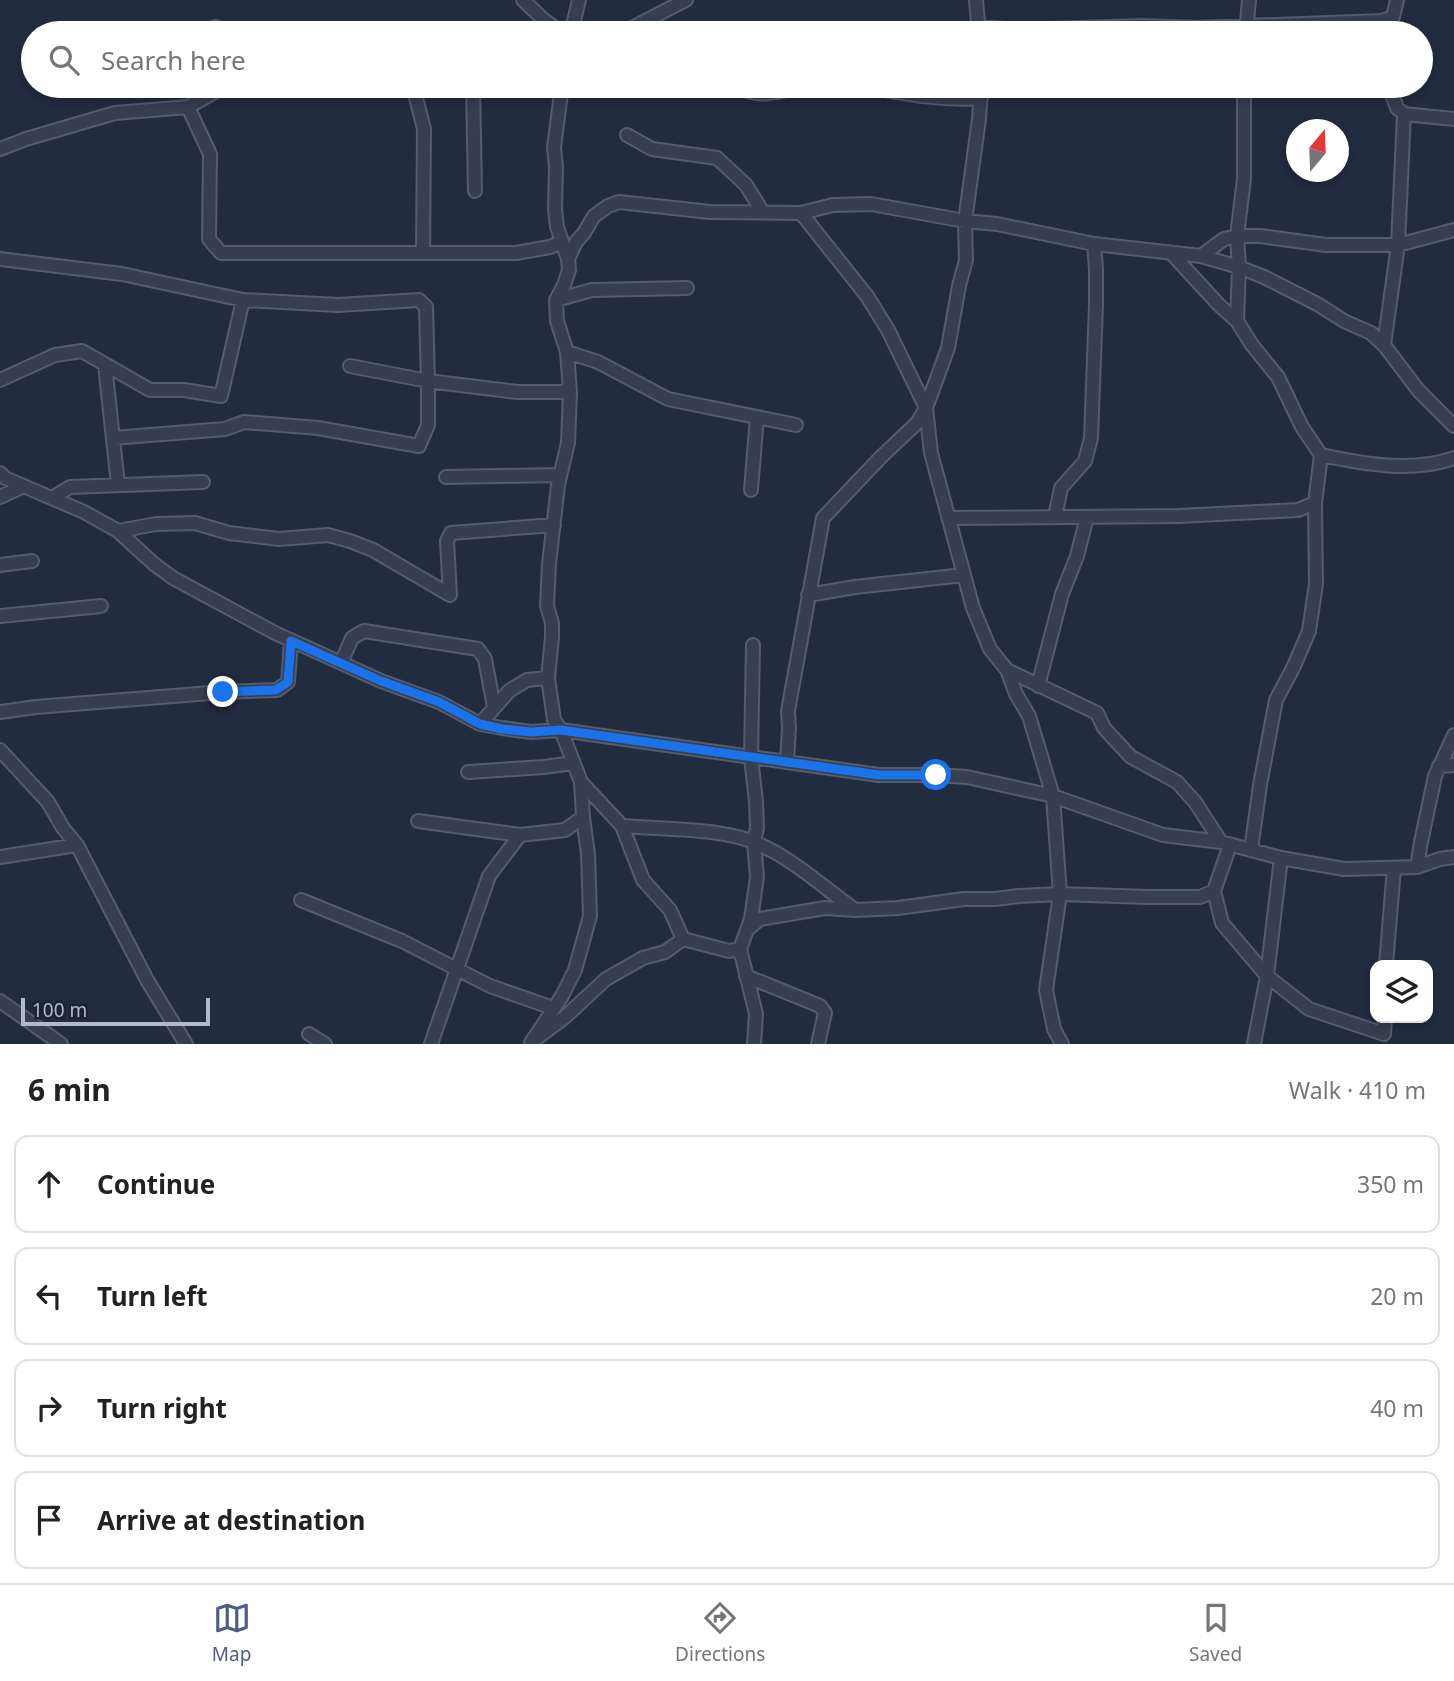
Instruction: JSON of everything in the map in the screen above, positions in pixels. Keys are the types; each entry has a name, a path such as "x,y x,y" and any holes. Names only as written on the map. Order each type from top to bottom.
{"street":[{"path":"523,0 545,21"},
{"path":"574,21 579,0"},
{"path":"645,21 686,0"},
{"path":"976,0 978,21"},
{"path":"1248,21 1249,0"},
{"path":"1388,21 1396,0"},
{"path":"0,149 115,113 188,107 205,98"},
{"path":"416,98 424,129 423,253"},
{"path":"473,98 475,191"},
{"path":"529,1043 562,996 575,970 590,916 588,854 581,782 561,730 554,720 548,678 552,637 552,623 547,606 549,564 559,475 568,443 570,392 567,352 556,321 556,300 567,279 568,259 557,227 555,209 554,147 560,98"},
{"path":"787,762 788,711 823,518 917,423 926,408 948,348 966,260 965,221 981,98"},
{"path":"1237,321 1237,236 1244,179 1244,98"},
{"path":"1393,98 1397,108 1404,114 1454,119"},
{"path":"188,107 211,154 209,240 221,253 516,253 562,242"},
{"path":"1384,345 1398,245 1404,114"},
{"path":"627,135 652,149 717,158 746,185 762,212"},
{"path":"568,259 594,216 619,202 710,212 801,213 833,205 871,204 1094,244 1201,256 1264,277 1371,333 1384,345 1418,390 1454,426"},
{"path":"801,213 867,296 888,330 926,408 931,453 974,608 990,649 1007,670 1016,694 1029,716 1053,796 1060,894 1046,990 1054,1029 1062,1044"},
{"path":"1201,256 1224,239 1237,236 1260,236 1326,245 1398,245 1454,230"},
{"path":"1055,517 1061,488 1085,461 1090,438 1096,306 1094,244"},
{"path":"1172,254 1237,321 1278,377 1302,426 1321,454 1315,503 1316,584 1309,631 1276,700 1251,850"},
{"path":"0,259 122,274 243,300 338,305 419,300 426,307 428,425 419,446 318,428 244,422 225,429 113,438"},
{"path":"556,300 592,290 687,288"},
{"path":"0,380 55,355 82,351 150,390 184,390 221,396 243,300"},
{"path":"567,352 598,362 668,399 796,425"},
{"path":"105,365 118,485"},
{"path":"350,366 428,381 517,392 570,392"},
{"path":"751,490 757,417"},
{"path":"1321,454 1356,462 1397,466 1425,465 1454,458"},
{"path":"0,473 5,478 84,512 118,531 173,578 275,633 381,681 439,702 480,724 531,732 561,730 879,775 967,777 1053,796 1163,835 1226,843 1281,858 1344,869 1417,867 1454,857"},
{"path":"446,477 559,475"},
{"path":"52,498 70,486 203,482"},
{"path":"0,497 24,486"},
{"path":"949,518 1262,513 1298,510 1315,503"},
{"path":"1038,686 1062,594 1077,556 1087,517"},
{"path":"118,531 156,524 195,523 229,533 279,539 328,535 373,550 450,595 447,541 451,533 554,525"},
{"path":"0,565 32,561"},
{"path":"808,595 964,575"},
{"path":"0,616 101,606"},
{"path":"341,663 352,638 364,631 478,649 485,659 494,707"},
{"path":"0,712 223,692 276,690 288,682 291,641"},
{"path":"753,645 751,757 756,802 757,828 754,842 757,877 747,930 740,950 756,1014 754,1044"},
{"path":"1007,670 1097,713 1104,727 1131,757 1177,782 1226,843"},
{"path":"480,724 509,691 527,680 548,678"},
{"path":"1417,867 1435,776 1454,735"},
{"path":"0,750 48,802 63,828 77,845 147,979 186,1044"},
{"path":"468,772 573,763"},
{"path":"1439,766 1454,765"},
{"path":"581,782 622,826 643,880 670,910 683,939"},
{"path":"418,821 520,835 565,830 583,817"},
{"path":"622,826 718,833 754,842 781,856 855,910"},
{"path":"431,1044 489,876 520,835"},
{"path":"1226,843 1214,891 1222,923 1267,976 1309,1009 1384,1034 1385,1023"},
{"path":"0,857 77,845"},
{"path":"1254,1044 1267,976 1281,858"},
{"path":"1386,960 1394,867"},
{"path":"747,930 760,919 825,908 898,908 964,899 1060,894 1200,897 1214,891"},
{"path":"301,900 402,941 490,986 553,1008"},
{"path":"683,939 729,951 740,950"},
{"path":"529,1043 565,1017 606,979 643,958 665,952 683,939"},
{"path":"746,976 820,1006 825,1013 818,1044"},
{"path":"0,1000 61,1044"},
{"path":"309,1034 325,1044"}],"route":[{"path":"223,692 276,690 288,682 291,641 381,681 439,702 480,724 502,729 531,732 561,730 879,775 936,775"}]}
